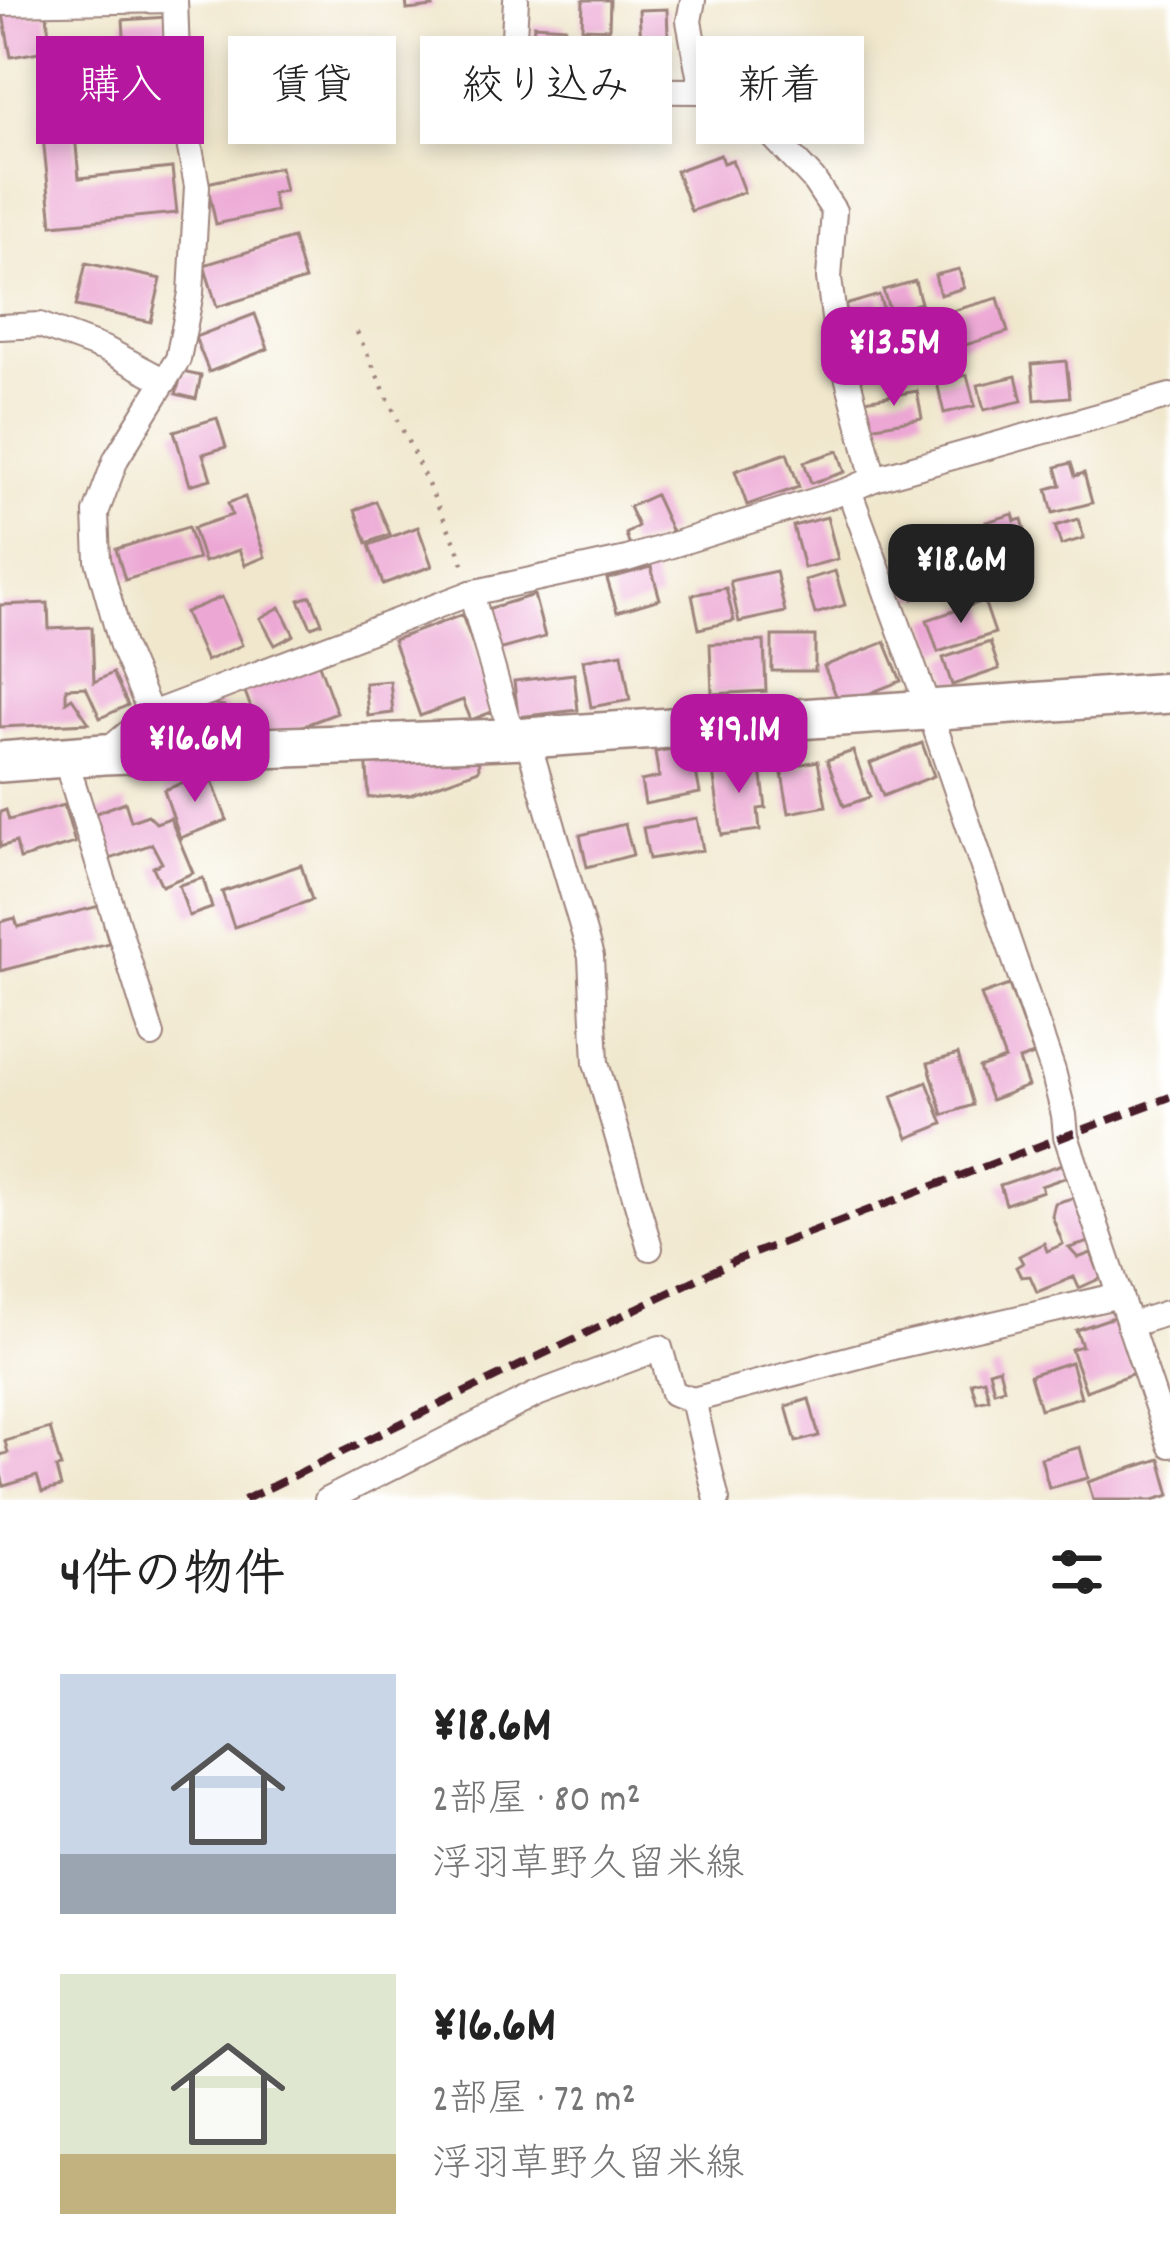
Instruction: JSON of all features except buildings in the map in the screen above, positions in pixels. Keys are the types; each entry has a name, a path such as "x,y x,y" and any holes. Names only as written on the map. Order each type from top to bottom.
{"main road":[{"path":"0,762 527,738 1170,693"}],"street":[{"path":"0,3 175,0 178,84 197,186 190,293 178,358 116,459 96,513 98,560 122,646 151,714"},
{"path":"516,0 511,90 696,91"},
{"path":"693,0 689,21 696,59"},
{"path":"780,144 813,179 834,211 829,278 836,334 874,479"},
{"path":"0,327 40,325 106,350 165,381"},
{"path":"152,1035 85,756 151,714 471,593 627,559 874,479 1170,396"},
{"path":"849,490 1053,1071 1066,1136 1170,1445"},
{"path":"471,593 508,722 527,738 591,957 596,1063 650,1248"},
{"path":"328,1500 537,1394 660,1348 673,1393 693,1400 897,1346 1120,1295"},
{"path":"1130,1325 1170,1312"},
{"path":"693,1400 717,1500"}],"path":[{"path":"357,332 459,551 471,593"}],"railway":[{"path":"244,1500 736,1260 1170,1097"}]}
